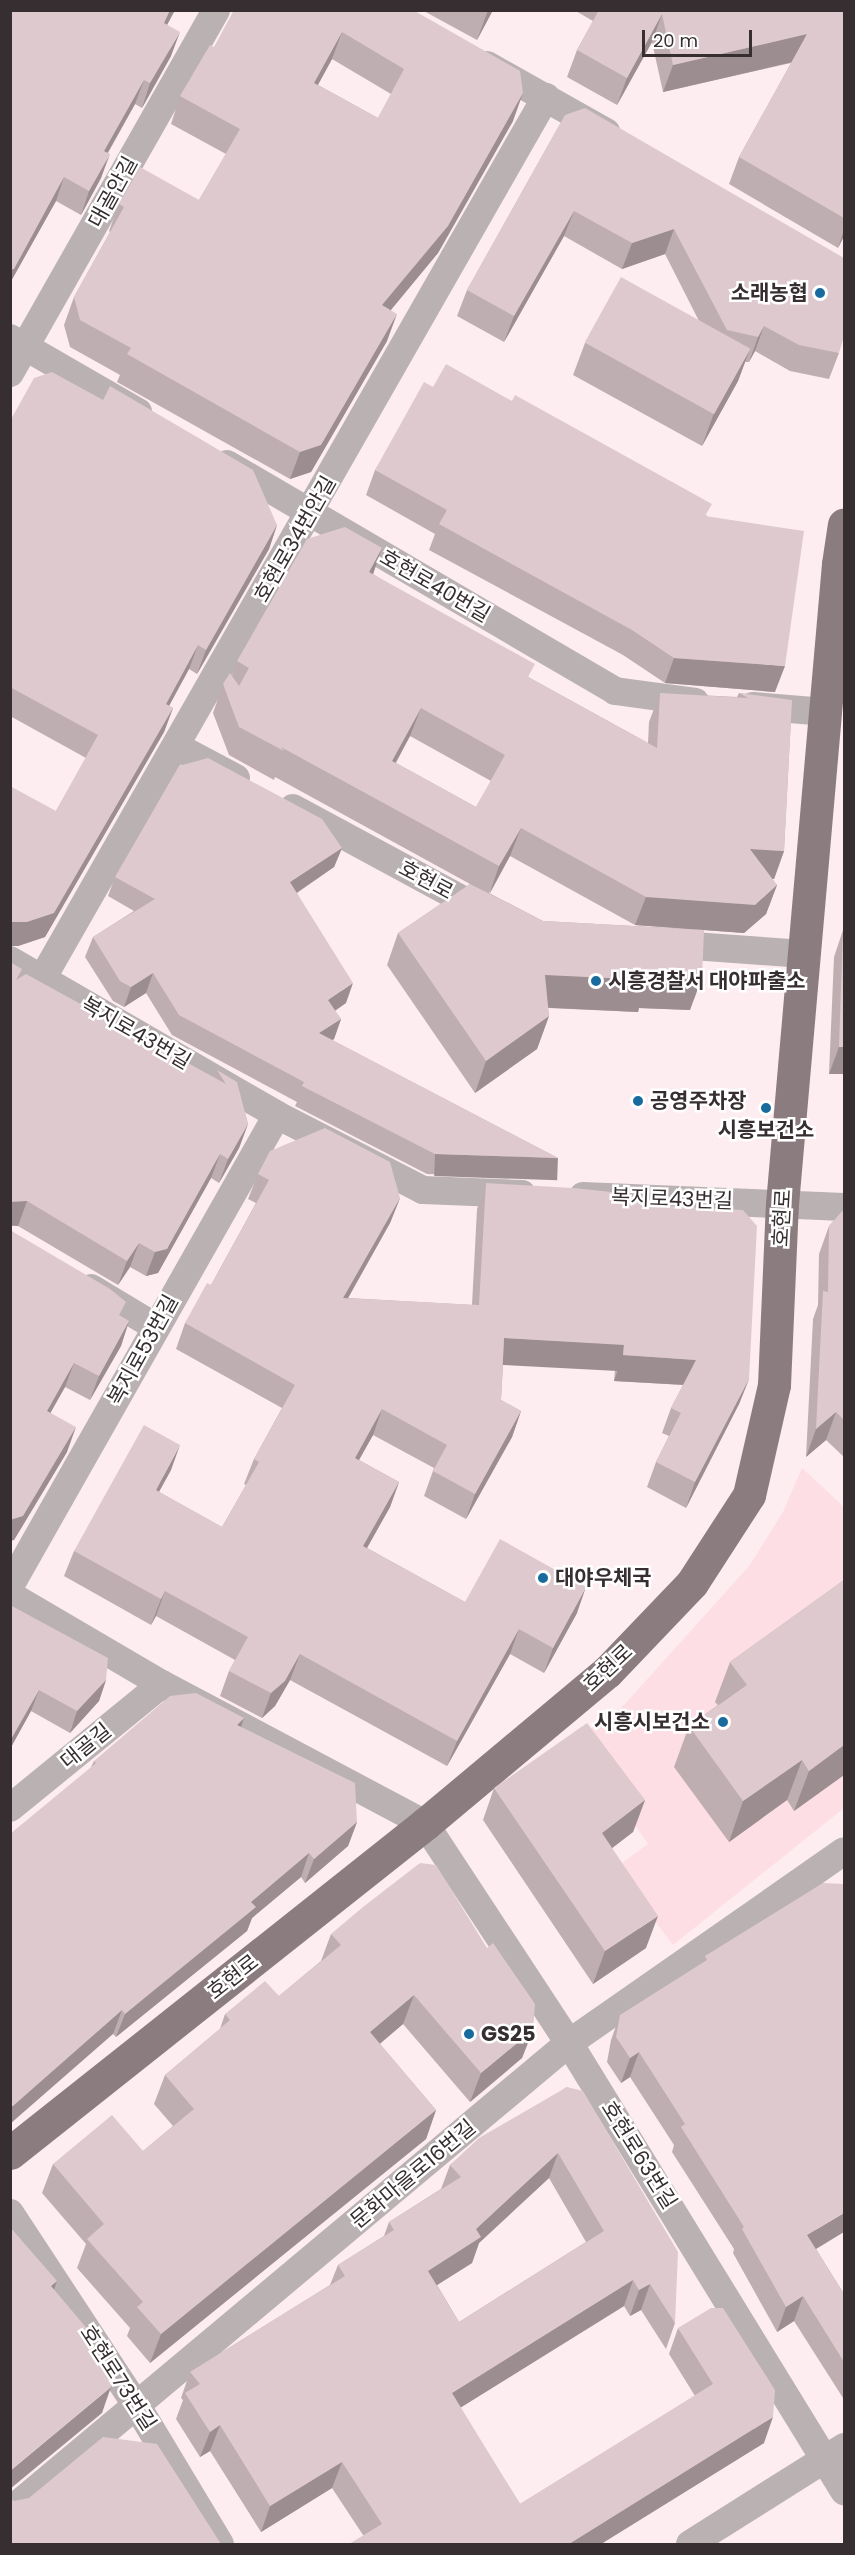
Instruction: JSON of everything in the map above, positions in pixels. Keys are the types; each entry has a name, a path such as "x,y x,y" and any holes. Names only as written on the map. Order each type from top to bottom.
{"main road":[{"name":"호현로","path":"10,2153 425,1824 607,1672 692,1583 749,1495 774,1385 782,1204 844,524"}],"street":[{"name":"대골안길","path":"10,373 18,342 216,10"},
{"path":"466,54 628,145"},
{"name":"호현로34번안길","path":"42,979 546,97"},
{"path":"18,342 158,424"},
{"name":"호현로40번길","path":"199,448 615,691 653,699 826,712"},
{"name":"호현로","path":"176,746 506,923"},
{"path":"642,942 804,954"},
{"name":"복지로43번길","path":"10,960 277,1115 423,1190 844,1207"},
{"name":"복지로53번길","path":"10,1586 277,1115"},
{"path":"69,1275 156,1327"},
{"path":"10,1595 162,1684 425,1824"},
{"name":"대골길","path":"10,1808 162,1684"},
{"name":"호현로63번길","path":"425,1824 835,2453 844,2491"},
{"name":"문화마을로16번길","path":"10,2511 569,2043 841,1864"},
{"name":"호현로73번길","path":"10,2213 137,2406 220,2544"},
{"path":"690,2544 835,2453"}],"shaded area":[{"name":"시흥시보건소","path":"802,1468 844,1507 844,1808 673,1945 615,1868 648,1844 577,1739 625,1704 750,1565 783,1512"}],"building":[{"path":"10,10 170,10 164,23 180,32 150,83 144,80 104,151 110,154 89,191 64,177 14,269 10,270"},
{"path":"234,10 413,10 520,71 523,93 448,226 382,305 397,314 321,445 300,452 127,354 131,348 80,320 74,297 124,207 119,204 140,167 199,200 240,129 180,96 210,45 214,47","holes":["342,32 404,69 378,118 314,83"]},
{"path":"599,10 844,10 844,218 739,157 807,34 673,65 662,14 627,78 577,50"},
{"path":"585,108 844,258 844,336 839,353 799,345 764,326 758,337 727,330 674,229 632,243 574,211 514,316 467,290 565,115"},
{"path":"621,277 750,349 714,414 585,343"},
{"path":"446,364 512,401 515,395 712,504 705,516 804,531 785,666 674,658 632,630 439,524 447,510 375,470 424,382 433,387"},
{"path":"52,372 103,400 110,386 253,470 277,525 206,650 198,645 166,704 173,708 54,913 27,922 10,922 10,786 56,811 98,735 10,687 10,421 34,378"},
{"path":"345,527 382,548 369,572 535,664 528,677 657,748 660,693 748,698 739,693 792,700 784,851 750,849 777,885 755,905 646,897 521,828 499,866 281,747 284,751 239,727 223,684 230,673 239,686 249,668 237,661 307,539","holes":["421,708 505,755 476,807 392,761"]},
{"path":"208,758 322,819 342,848 290,882 353,983 328,1000 341,1019 319,1033 558,1158 435,1154 302,1086 304,1082 179,1015 153,973 131,987 120,981 93,937 155,899 115,877 179,766"},
{"path":"470,884 543,921 704,930 702,978 650,975 650,980 545,975 549,1016 486,1061 398,933"},
{"path":"843,930 844,1047 839,1047"},
{"path":"10,962 22,969 16,980 26,974 226,1084 217,1070 237,1082 248,1124 228,1159 220,1154 167,1249 155,1252 139,1243 127,1261 27,1201 10,1202"},
{"path":"325,1128 390,1162 400,1198 343,1298 479,1305 486,1183 621,1193 621,1198 672,1201 671,1206 743,1210 757,1226 749,1379 695,1482 656,1462 681,1413 671,1408 696,1360 623,1355 624,1345 504,1338 501,1400 521,1411 475,1494 433,1471 447,1445 382,1409 355,1458 399,1482 363,1546 465,1602 500,1539 586,1587 553,1648 519,1629 457,1741 300,1654 285,1681 271,1693 229,1671 248,1637 165,1591 161,1599 74,1551 144,1425 180,1445 156,1490 222,1527 259,1462 254,1459 295,1385 185,1323 207,1283 211,1285 269,1180 258,1174 270,1151"},
{"path":"844,1209 844,1420 836,1412 816,1429 823,1291 828,1292 829,1226"},
{"path":"10,1230 110,1289 126,1302 119,1315 129,1321 99,1376 74,1363 47,1411 76,1427 23,1516 10,1520"},
{"path":"844,1580 844,1745 809,1771 802,1760 743,1801 689,1726 747,1685 730,1662"},
{"path":"10,1605 108,1658 106,1680 77,1711 39,1690 10,1741"},
{"path":"196,1693 244,1718 237,1725 355,1783 357,1822 314,1859 309,1853 251,1902 256,1907 125,2014 122,2010 13,2106 10,2106 10,1834 96,1763 94,1761 170,1696"},
{"path":"587,1723 645,1800 602,1833 658,1916 605,1951 494,1788"},
{"path":"420,1863 436,1865 487,1948 493,1943 535,2004 533,2030 481,2073 414,1995 370,2032 436,2110 161,2334 137,2307 143,2302 87,2239 104,2224 53,2164 112,2115 143,2151 194,2109 165,2075 230,2020 225,2014 265,1981 279,1996 341,1945 331,1934"},
{"path":"823,1883 844,1884 844,2213 807,2235 844,2294 844,2362 803,2296 786,2307 742,2229 744,2227 681,2127 685,2124 639,2052 630,2058 616,2037 620,2015 707,1960 705,1956"},
{"path":"567,2087 583,2091 678,2252 675,2323 650,2284 639,2290 633,2280 452,2393 520,2504 713,2384 678,2328 711,2308 723,2308 775,2390 773,2417 569,2544 349,2544 382,2524 342,2462 270,2506 220,2425 210,2432 185,2393 200,2384 190,2372 345,2276 338,2265 394,2230 389,2222 461,2177 450,2165 479,2138","holes":["558,2153 604,2231 459,2322 428,2271 481,2237 476,2229"]},
{"path":"10,2227 57,2281 51,2286 89,2331 83,2335 111,2369 111,2387 10,2471"},
{"path":"103,2437 157,2444 221,2544 10,2544 10,2498 14,2501 29,2498"}],"place":[{"name":"소래농협","path":"820,293"},
{"name":"시흥경찰서 대야파출소","path":"596,981"},
{"name":"공영주차장","path":"638,1101"},
{"name":"시흥보건소","path":"766,1108"},
{"name":"대야우체국","path":"543,1578"},
{"name":"시흥시보건소","path":"723,1722"},
{"name":"GS25","path":"469,2034"}]}
